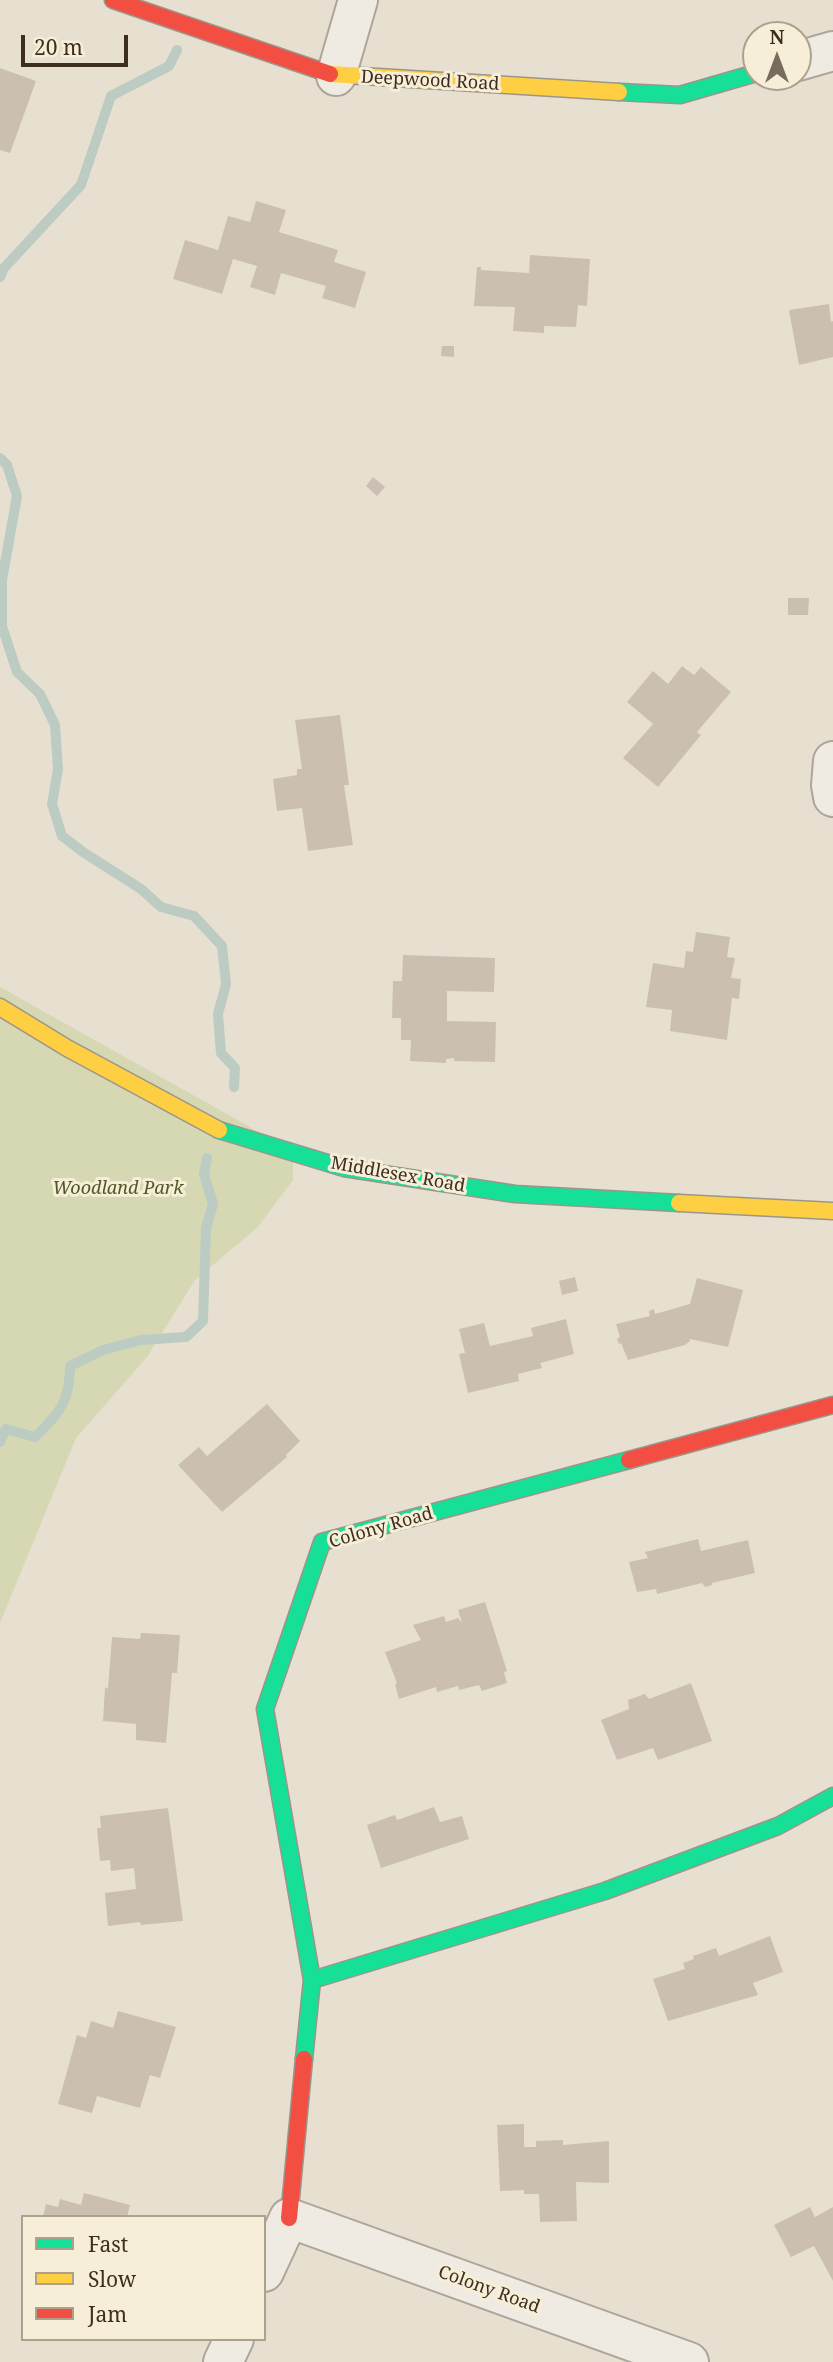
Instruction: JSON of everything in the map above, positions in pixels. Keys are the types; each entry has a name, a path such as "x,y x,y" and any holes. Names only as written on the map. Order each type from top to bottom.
{"street":[{"name":"Deepwood Road","path":"113,0 336,76 680,95 742,77"},
{"path":"336,76 358,0"},
{"path":"812,57 833,51"},
{"path":"833,761 833,797"},
{"name":"Middlesex Road","path":"0,1007 67,1048 221,1131 344,1168 514,1194 833,1211"},
{"name":"Colony Road","path":"266,2268 289,2218 312,1980 265,1709 322,1542 833,1405"},
{"path":"312,1980 606,1891 778,1826 833,1796"},
{"name":"Colony Road","path":"289,2218 690,2362"},
{"path":"223,2362 232,2341"}],"green space":[{"name":"Woodland Park","path":"0,987 293,1151 293,1180 257,1228 195,1280 147,1357 76,1438 0,1623"}],"building":[{"path":"0,68 36,81 10,153 0,150"},
{"path":"256,201 286,210 279,232 338,250 334,262 366,272 355,308 322,298 326,286 281,273 275,295 250,287 257,266 233,259 222,294 173,279 185,240 218,250 228,216 250,222"},
{"path":"530,255 590,259 587,306 578,305 576,327 544,326 544,333 513,331 515,307 474,306 477,267 481,267 481,270 529,273"},
{"path":"829,304 831,322 833,321 833,357 799,365 789,310"},
{"path":"442,346 454,346 454,357 441,356"},
{"path":"373,477 385,487 377,496 366,486"},
{"path":"788,598 809,598 808,615 788,615"},
{"path":"682,666 694,675 701,667 731,692 697,732 701,735 658,787 623,758 653,724 627,702 653,671 668,684"},
{"path":"340,715 349,785 344,785 353,845 308,851 302,808 277,811 273,779 297,775 297,769 302,769 295,720"},
{"path":"696,932 730,937 727,957 735,958 731,978 741,979 739,999 732,998 727,1040 670,1031 672,1010 646,1007 653,963 684,968 686,951 693,952"},
{"path":"403,955 495,958 494,992 447,991 447,1021 496,1022 495,1062 454,1061 454,1058 446,1059 446,1063 410,1061 411,1040 401,1040 401,1018 392,1018 393,981 402,981"},
{"path":"575,1277 578,1291 562,1295 559,1281"},
{"path":"697,1278 743,1290 728,1347 690,1339 685,1345 628,1360 617,1339 620,1337 616,1324 650,1316 649,1311 654,1309 655,1314 690,1304"},
{"path":"566,1319 574,1354 540,1363 542,1368 518,1374 519,1381 468,1393 459,1354 465,1353 459,1329 484,1323 490,1346 533,1336 531,1328"},
{"path":"267,1404 300,1441 287,1457 222,1512 178,1465 199,1447 207,1456"},
{"path":"698,1539 701,1551 748,1540 755,1573 705,1587 702,1583 657,1594 656,1589 637,1592 629,1562 648,1558 645,1552"},
{"path":"485,1602 507,1671 504,1672 507,1683 482,1691 479,1685 459,1690 458,1686 437,1692 436,1687 399,1699 395,1684 397,1683 385,1652 421,1640 413,1625 444,1616 446,1622 458,1618 462,1623 458,1610"},
{"path":"141,1633 180,1635 177,1673 172,1673 166,1743 136,1740 136,1724 103,1721 112,1637 140,1639"},
{"path":"691,1683 712,1741 658,1760 653,1748 617,1760 601,1720 629,1709 628,1700 645,1694 649,1699"},
{"path":"434,1807 440,1822 462,1816 469,1839 381,1868 367,1825 395,1815 397,1820"},
{"path":"168,1808 183,1921 108,1926 105,1893 136,1889 134,1868 111,1871 110,1860 100,1861 97,1828 101,1828 100,1816"},
{"path":"770,1936 783,1972 753,1983 758,1995 668,2021 653,1979 685,1969 683,1963 694,1959 693,1956 716,1948 719,1956"},
{"path":"118,2011 176,2027 160,2078 150,2075 140,2108 97,2096 92,2113 58,2104 77,2035 86,2038 91,2021 113,2028"},
{"path":"524,2124 524,2147 536,2147 536,2141 563,2140 563,2145 609,2141 609,2183 576,2182 577,2221 540,2222 539,2194 524,2194 524,2190 500,2191 497,2125"},
{"path":"84,2193 130,2205 128,2215 43,2215 46,2204 58,2207 60,2199 81,2205"},
{"path":"810,2207 815,2217 833,2207 833,2281 814,2246 791,2257 774,2225"}],"waterway":[{"path":"0,277 4,268 81,185 111,96 169,66 177,50"},
{"path":"0,458 7,465 17,496 2,580 2,626 17,672 40,694 55,725 58,769 52,804 62,836 141,889 161,907 194,916 222,946 226,984 218,1014 221,1053 235,1068 234,1087"},
{"path":"0,1442 6,1429 35,1437 51,1421 66,1398 70,1366 103,1350 141,1340 186,1337 203,1321 206,1228 213,1204 204,1174 207,1158"}],"traffic: fast":[{"path":"619,92 680,95 742,77"},
{"path":"219,1130 344,1168 515,1194 679,1203"},
{"path":"304,2059 312,1980 265,1709 322,1542 629,1460"},
{"path":"312,1980 605,1891 778,1826 833,1796"}],"traffic: slow":[{"path":"330,74 619,92"},
{"path":"0,1007 67,1048 219,1130"},
{"path":"679,1203 833,1211"}],"traffic: jam":[{"path":"113,0 330,74"},
{"path":"629,1460 833,1405"},
{"path":"289,2218 304,2059"}]}
